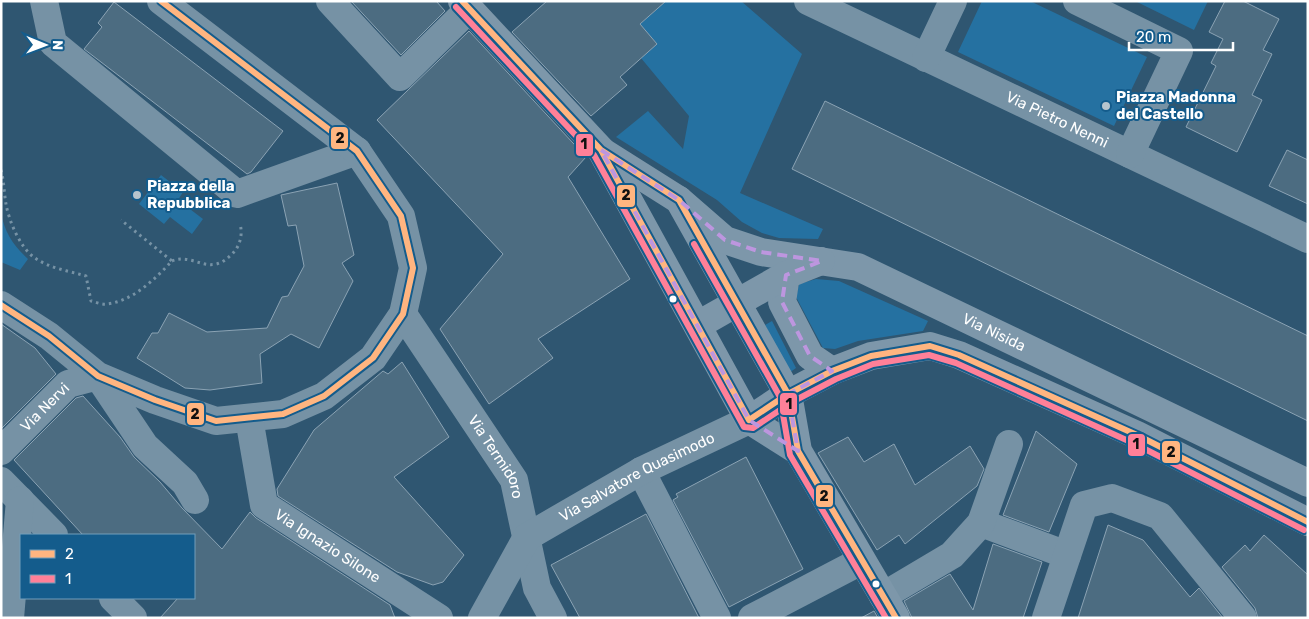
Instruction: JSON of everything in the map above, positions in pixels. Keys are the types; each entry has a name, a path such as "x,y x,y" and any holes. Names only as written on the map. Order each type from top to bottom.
{"main road":[{"path":"466,5 601,150 749,420 798,451"},
{"name":"Via Nisida","path":"601,150 679,200 725,240 761,252 858,267 1308,483"},
{"path":"679,200 788,394 798,451 861,561 890,607"},
{"path":"698,325 786,275 822,261"},
{"path":"786,275 782,302 810,356 832,371"},
{"path":"749,420 788,394 832,371 871,356 930,346 959,355 1137,435 1308,522"}],"street":[{"path":"44,1 53,43 237,194 357,151"},
{"path":"1,305 48,336 98,376 155,400 216,421 282,414 324,396 373,358 403,314 413,268 401,216 357,151 161,1"},
{"path":"330,1 400,77 466,5"},
{"name":"Via Pietro Nenni","path":"808,1 1308,239"},
{"path":"926,58 953,1"},
{"path":"1077,1 1179,51 1130,154"},
{"name":"Via Termidoro","path":"403,314 514,480 537,588 553,618"},
{"path":"98,376 145,446 186,483 195,500"},
{"name":"Via Nervi","path":"1,452 68,384 98,376"},
{"name":"Via Ignazio Silone","path":"249,418 264,505 439,618"},
{"name":"Via Salvatore Quasimodo","path":"527,537 641,471 749,420"},
{"path":"890,607 952,555 981,523 1009,444"},
{"path":"641,471 717,618"},
{"path":"1,481 53,534"},
{"path":"1046,618 1084,505 1112,498 1160,516 1242,617"},
{"path":"10,618 20,500"},
{"path":"981,523 1067,555"},
{"path":"482,618 527,537"},
{"path":"752,618 861,561"},
{"path":"114,599 132,618"}],"path":[{"path":"1,170 3,203 12,223 33,258 51,266 86,276 91,301 106,305 131,296 150,284 172,261 178,259 213,266 226,262 238,248 242,230 236,206 237,194"},
{"path":"121,220 172,261"}],"highlighted area":[{"path":"601,150 679,200 725,240 761,252 822,261 786,275 782,302 810,356 832,371 788,394 798,451 749,420"}],"shaded area":[{"path":"649,1 741,1 802,54 740,193 823,229 818,239 779,238 762,233 742,222 717,200 616,137 648,111 683,149 689,116 641,58 657,44 640,24 656,10"},
{"path":"982,1 1030,1 1147,57 1114,126 958,52"},
{"path":"1135,1 1208,1 1194,30"},
{"path":"161,175 183,192 178,200 203,219 192,234 170,217 164,224 139,204"},
{"path":"1,213 10,238 28,259 20,270 1,262"},
{"path":"816,279 839,281 928,321 923,331 858,341 835,349 823,348 796,297 799,284"},
{"path":"772,321 796,368 789,373 765,325"}],"building":[{"path":"351,1 436,1 445,11 401,55"},
{"path":"547,1 666,1 640,24 657,44 620,77 627,85 591,116 512,32"},
{"path":"1225,1 1243,1 1279,19 1263,50 1272,54 1252,95 1262,100 1237,152 1186,127 1216,66 1211,63 1223,39 1209,32"},
{"path":"114,2 283,131 251,172 247,174 84,49 102,27 98,23"},
{"path":"469,31 586,157 568,177 630,279 538,339 553,358 489,404 440,329 503,254 377,120"},
{"path":"825,101 1308,336 1308,421 792,169"},
{"path":"1287,150 1308,160 1308,204 1269,186"},
{"path":"337,183 354,255 342,263 353,281 319,348 291,334 260,354 262,383 210,390 185,388 137,358 152,333 158,333 169,313 207,332 267,328 282,297 288,296 304,266 296,225 288,226 281,195"},
{"path":"1,324 35,348 56,374 1,429"},
{"path":"402,362 449,437 394,477 464,555 443,582 433,585 397,572 278,496 277,489 314,430 383,371 388,374"},
{"path":"83,396 120,437 134,457 160,482 182,508 222,549 250,512 256,518 390,605 395,618 160,618 177,599 195,599 195,534 82,534 14,460 76,398"},
{"path":"1036,431 1077,464 1049,532 1003,515"},
{"path":"848,437 864,462 894,444 915,485 970,446 984,469 977,486 905,544 899,535 877,550 818,453"},
{"path":"746,457 803,569 729,607 673,500 678,497 676,494"},
{"path":"646,514 699,618 580,618 551,565"},
{"path":"1108,525 1143,540 1190,597 1199,588 1223,618 1078,618"},
{"path":"1264,535 1308,575 1308,618 1258,618 1255,608 1222,567 1245,545 1250,551"},
{"path":"993,544 1042,562 1023,618 912,618 904,601 950,574 973,610"},
{"path":"874,611 878,618 861,618"}],"transit line":[{"name":"2","path":"1,305 49,336 98,376 155,400 216,421 283,414 324,396 373,358 403,314 413,268 401,216 357,151 161,1"},
{"name":"2","path":"462,1 601,150 749,420"},
{"name":"1","path":"456,7 594,155 744,427 753,428 792,402 836,379 873,364 929,355 956,363 1133,443 1304,530"},
{"name":"2","path":"601,150 679,200 788,394 798,451 896,618"},
{"name":"1","path":"694,244 780,397 790,455 886,618"},
{"name":"2","path":"749,420 788,394 832,371 871,356 930,346 959,355 1137,435 1308,522"}],"place":[{"name":"Piazza Madonna del Castello","path":"1106,106"},
{"name":"Piazza della Repubblica","path":"137,195"}]}
